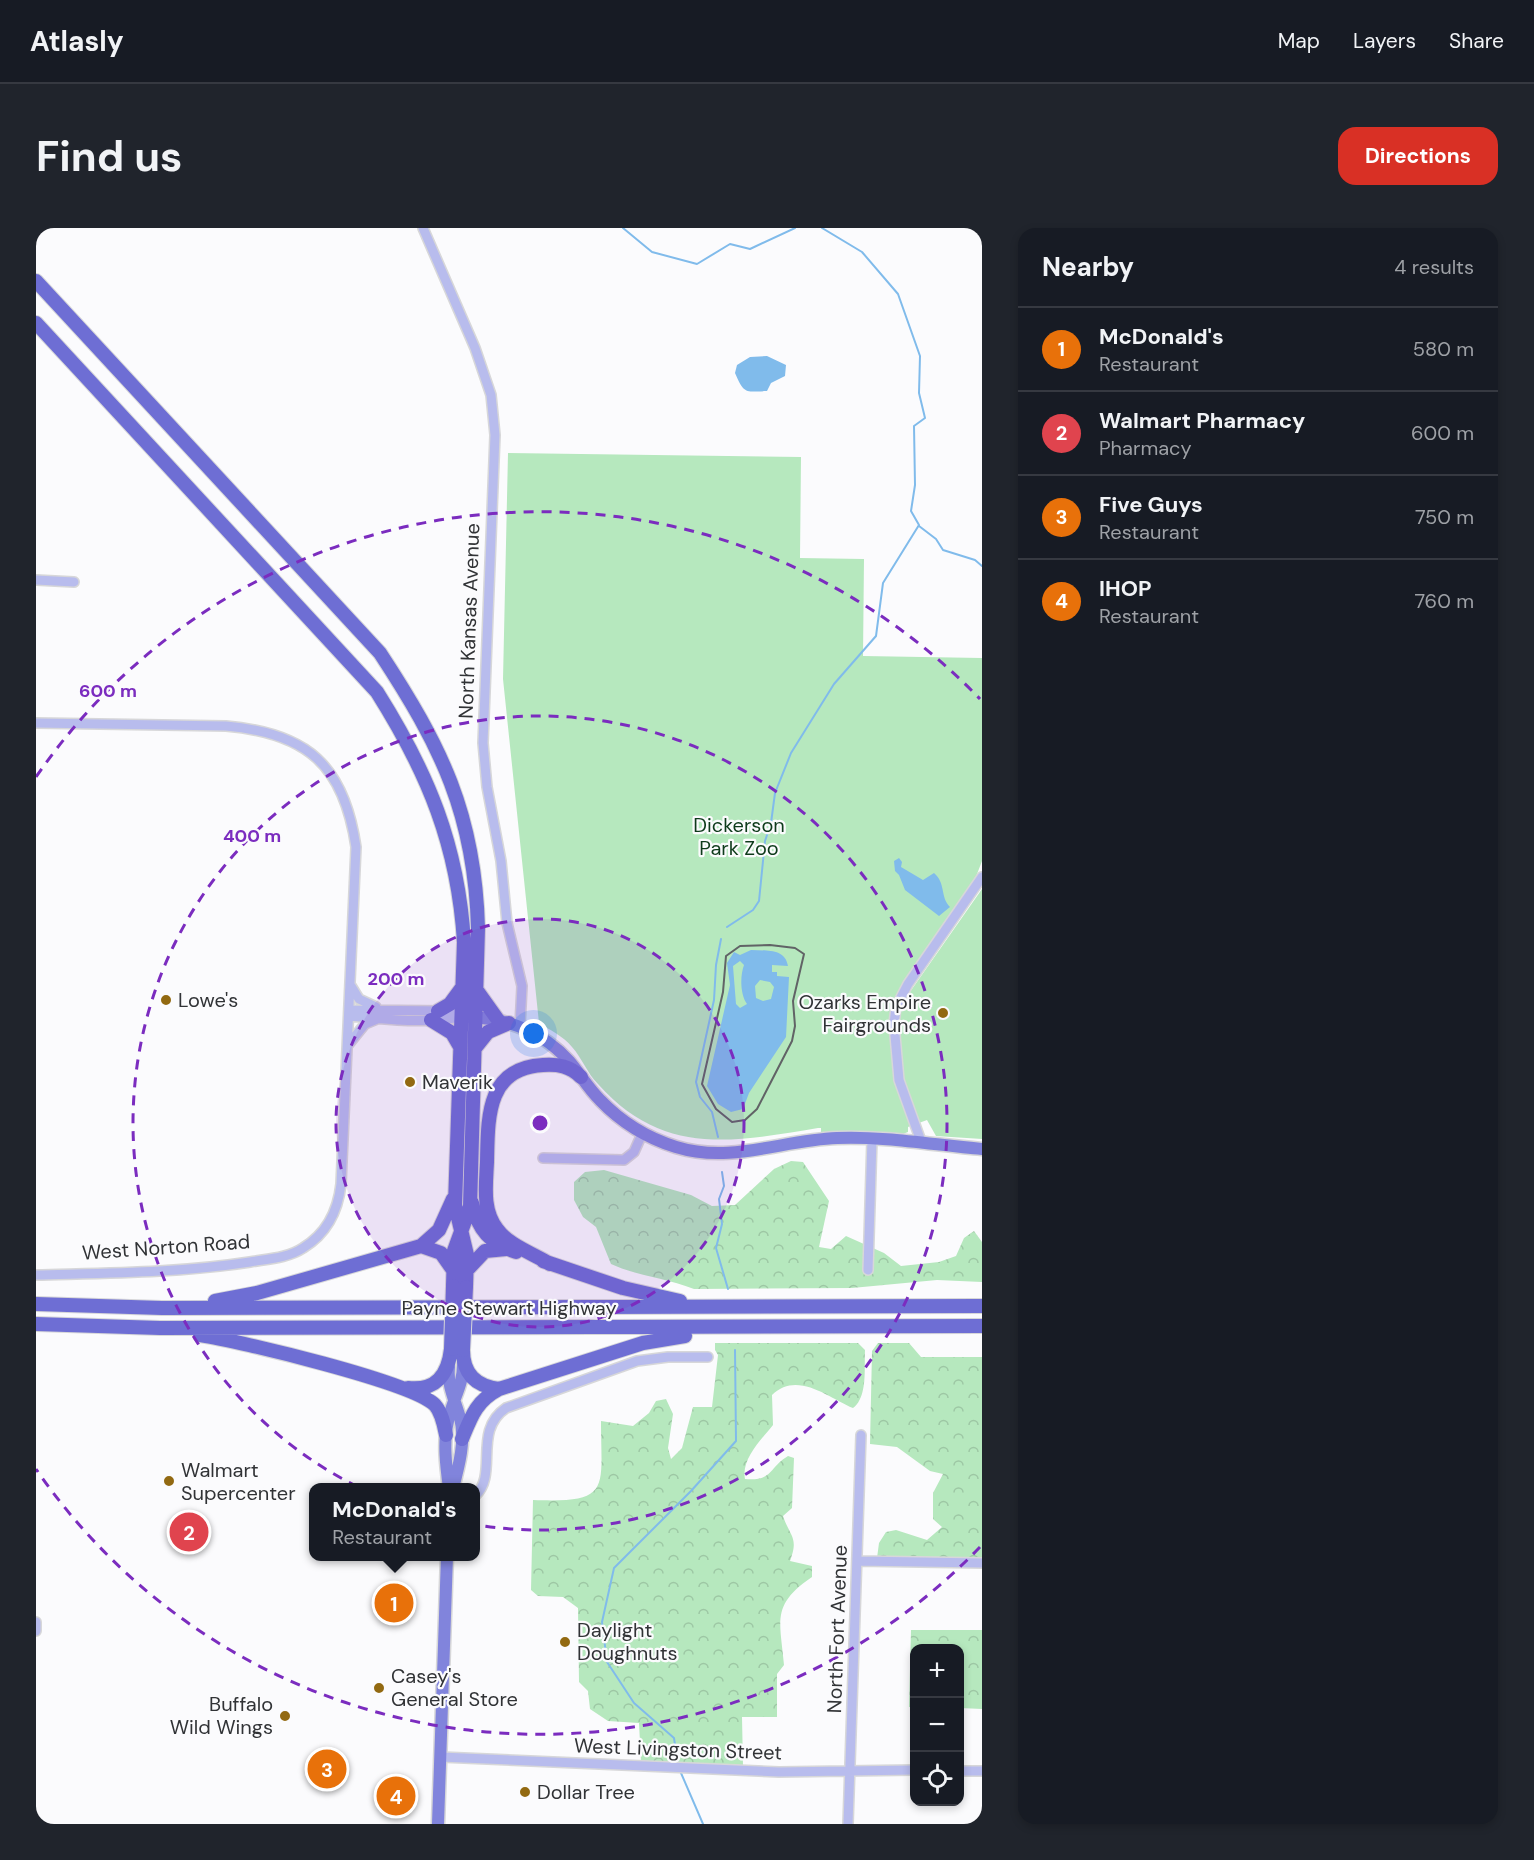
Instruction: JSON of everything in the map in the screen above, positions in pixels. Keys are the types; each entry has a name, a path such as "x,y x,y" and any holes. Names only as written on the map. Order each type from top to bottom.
{"highway":[{"path":"36,281 380,653 411,701 443,760 468,837 477,899 478,992 471,1199 469,1212 455,1247 453,1270"},
{"path":"36,323 377,692 418,762 447,837 462,914 456,1213 467,1249 468,1269"},
{"path":"459,1045 452,1033 435,1016 450,1004 462,987"},
{"path":"476,1047 488,1032 509,1023 478,992"},
{"path":"550,1264 503,1235 489,1216 486,1191 490,1107 503,1083 522,1068 562,1065 581,1077"},
{"path":"162,1308 257,1293 421,1246 439,1230 456,1190"},
{"path":"471,1199 482,1232 506,1249 651,1296 729,1308"},
{"path":"421,1246 441,1254 453,1270 459,1287 459,1354 475,1381 499,1389"},
{"path":"459,1287 468,1269 485,1251 506,1249"},
{"name":"Payne Stewart Highway","path":"36,1304 162,1308 729,1308 982,1305"},
{"name":"Payne Stewart Highway","path":"36,1324 160,1328 982,1326"},
{"path":"160,1328 231,1340 400,1388 435,1405 441,1416 446,1435"},
{"path":"462,1439 475,1408 489,1394 499,1389 643,1343 739,1328"},
{"path":"400,1388 427,1388 441,1380 459,1354"}],"main road":[{"path":"460,1017 477,1017 509,1023 554,1046 608,1108 642,1134 680,1148 725,1154 823,1139 872,1139 982,1149"},
{"path":"451,1483 446,1435 463,1381 459,1354"},
{"path":"449,1367 448,1382 461,1423 462,1439 452,1483"},
{"path":"438,1824 447,1561"}],"street":[{"name":"North Kansas Avenue","path":"423,228 491,394 495,435 482,729 486,780 501,861 507,923 523,992 509,1023"},
{"path":"36,580 74,582"},
{"name":"West Norton Road","path":"36,723 226,726 253,728 283,736 306,749 324,767 340,792 351,820 356,847 339,1198 326,1228 303,1249 269,1259 203,1268 36,1275"},
{"path":"922,1144 899,1080 894,1024 896,1006 908,984 982,877"},
{"path":"350,986 364,1003 387,1011"},
{"path":"349,1013 387,1011 460,1017"},
{"path":"349,1013 377,1019 435,1016"},
{"path":"348,1045 365,1024 377,1019"},
{"path":"543,1158 624,1160 631,1156 642,1134"},
{"path":"868,1270 872,1139"},
{"path":"480,1490 484,1478 489,1431 496,1417 506,1408 637,1362 668,1356 708,1357"},
{"name":"North Fort Avenue","path":"848,1824 861,1435"},
{"path":"858,1562 982,1563"},
{"path":"36,1622 36,1631"},
{"name":"West Livingston Street","path":"441,1757 723,1770 910,1770"},
{"path":"964,1771 982,1771"}],"green space":[{"name":"Dickerson Park Zoo","path":"508,453 801,457 800,558 864,559 863,656 982,658 982,861 974,882 905,999 982,889 982,1139 936,1136 927,1120 908,1127 908,1132 900,1135 821,1132 821,1128 728,1139 700,1139 674,1134 648,1124 623,1107 594,1080 576,1051 568,1043 539,1023 503,679"},
{"path":"791,1161 803,1162 829,1201 819,1247 831,1249 846,1236 884,1253 901,1266 939,1262 956,1256 964,1238 974,1231 982,1242 982,1282 937,1280 852,1288 694,1289 611,1264 596,1227 583,1217 574,1200 574,1182 585,1172 604,1170 691,1195 712,1206 735,1205 774,1169"},
{"path":"715,1343 858,1343 865,1350 863,1389 858,1403 853,1408 813,1388 792,1385 782,1388 772,1395 773,1425 753,1450 746,1464 745,1479 754,1479 766,1476 788,1456 794,1458 792,1508 783,1516 794,1542 790,1561 812,1566 812,1577 790,1596 781,1615 784,1665 777,1674 777,1717 742,1717 743,1766 641,1762 639,1723 608,1721 590,1709 588,1691 579,1682 578,1608 563,1597 538,1596 531,1590 533,1500 577,1499 589,1495 597,1488 600,1477 601,1421 633,1426 649,1413 656,1401 666,1399 673,1414 668,1448 671,1459 682,1448 693,1407 712,1407 718,1355"},
{"path":"878,1343 909,1343 921,1357 982,1357 982,1559 877,1558 879,1543 886,1532 896,1530 927,1540 942,1527 933,1519 933,1493 943,1474 930,1471 897,1447 870,1444 872,1351"},
{"path":"911,1630 982,1630 982,1709 964,1708 964,1644 911,1644"}],"water":[{"path":"767,356 786,365 785,376 771,383 767,391 754,392 743,388 735,373 737,365 750,357"},
{"path":"899,858 902,862 901,867 923,880 934,873 940,881 950,907 939,916 905,890 895,871 894,861"},
{"path":"751,950 769,951 779,953 786,960 788,966 772,965 772,972 777,972 777,976 789,977 786,1037 749,1093 743,1109 731,1112 718,1104 707,1086 730,985 727,963 734,952 740,955","holes":["740,961 744,965 741,985 747,1004 740,1008 736,1004 733,966","760,980 770,982 774,987 771,999 763,1001 756,998 755,986"]}],"waterway":[{"path":"623,228 652,252 697,264 730,244 750,249 795,228"},
{"path":"727,927 753,910 759,901 765,841 771,823 775,793 791,753 834,684 876,636 883,583 919,525 911,511 915,485 914,426 925,418 919,393 920,356 898,294 862,252 822,228"},
{"path":"919,526 936,539 943,550 975,560 982,566"},
{"path":"718,1137 712,1112 700,1097 696,1082 714,1000 716,965 721,939"},
{"path":"722,1172 724,1186 719,1199 722,1224 716,1248 728,1289"},
{"path":"678,1766 674,1738 634,1703 607,1662 602,1622 614,1568 691,1491 736,1441 735,1350"},
{"path":"681,1773 703,1824"}],"railway":[{"path":"770,945 795,948 804,954 793,1001 795,1026 792,1041 757,1109 745,1120 732,1122 716,1109 702,1084 723,992 726,956 740,946 770,945"}],"place":[{"name":"Lowe's","path":"166,1000"},
{"name":"Ozarks Empire Fairgrounds","path":"943,1013"},
{"name":"Maverik","path":"410,1082"},
{"name":"Walmart Supercenter","path":"169,1481"},
{"name":"Walmart Pharmacy","path":"189,1532"},
{"name":"McDonald's","path":"394,1603"},
{"name":"Daylight Doughnuts","path":"565,1642"},
{"name":"Casey's General Store","path":"379,1688"},
{"name":"Buffalo Wild Wings","path":"285,1716"},
{"name":"Five Guys","path":"327,1769"},
{"name":"Dollar Tree","path":"525,1792"},
{"name":"IHOP","path":"396,1796"}]}
